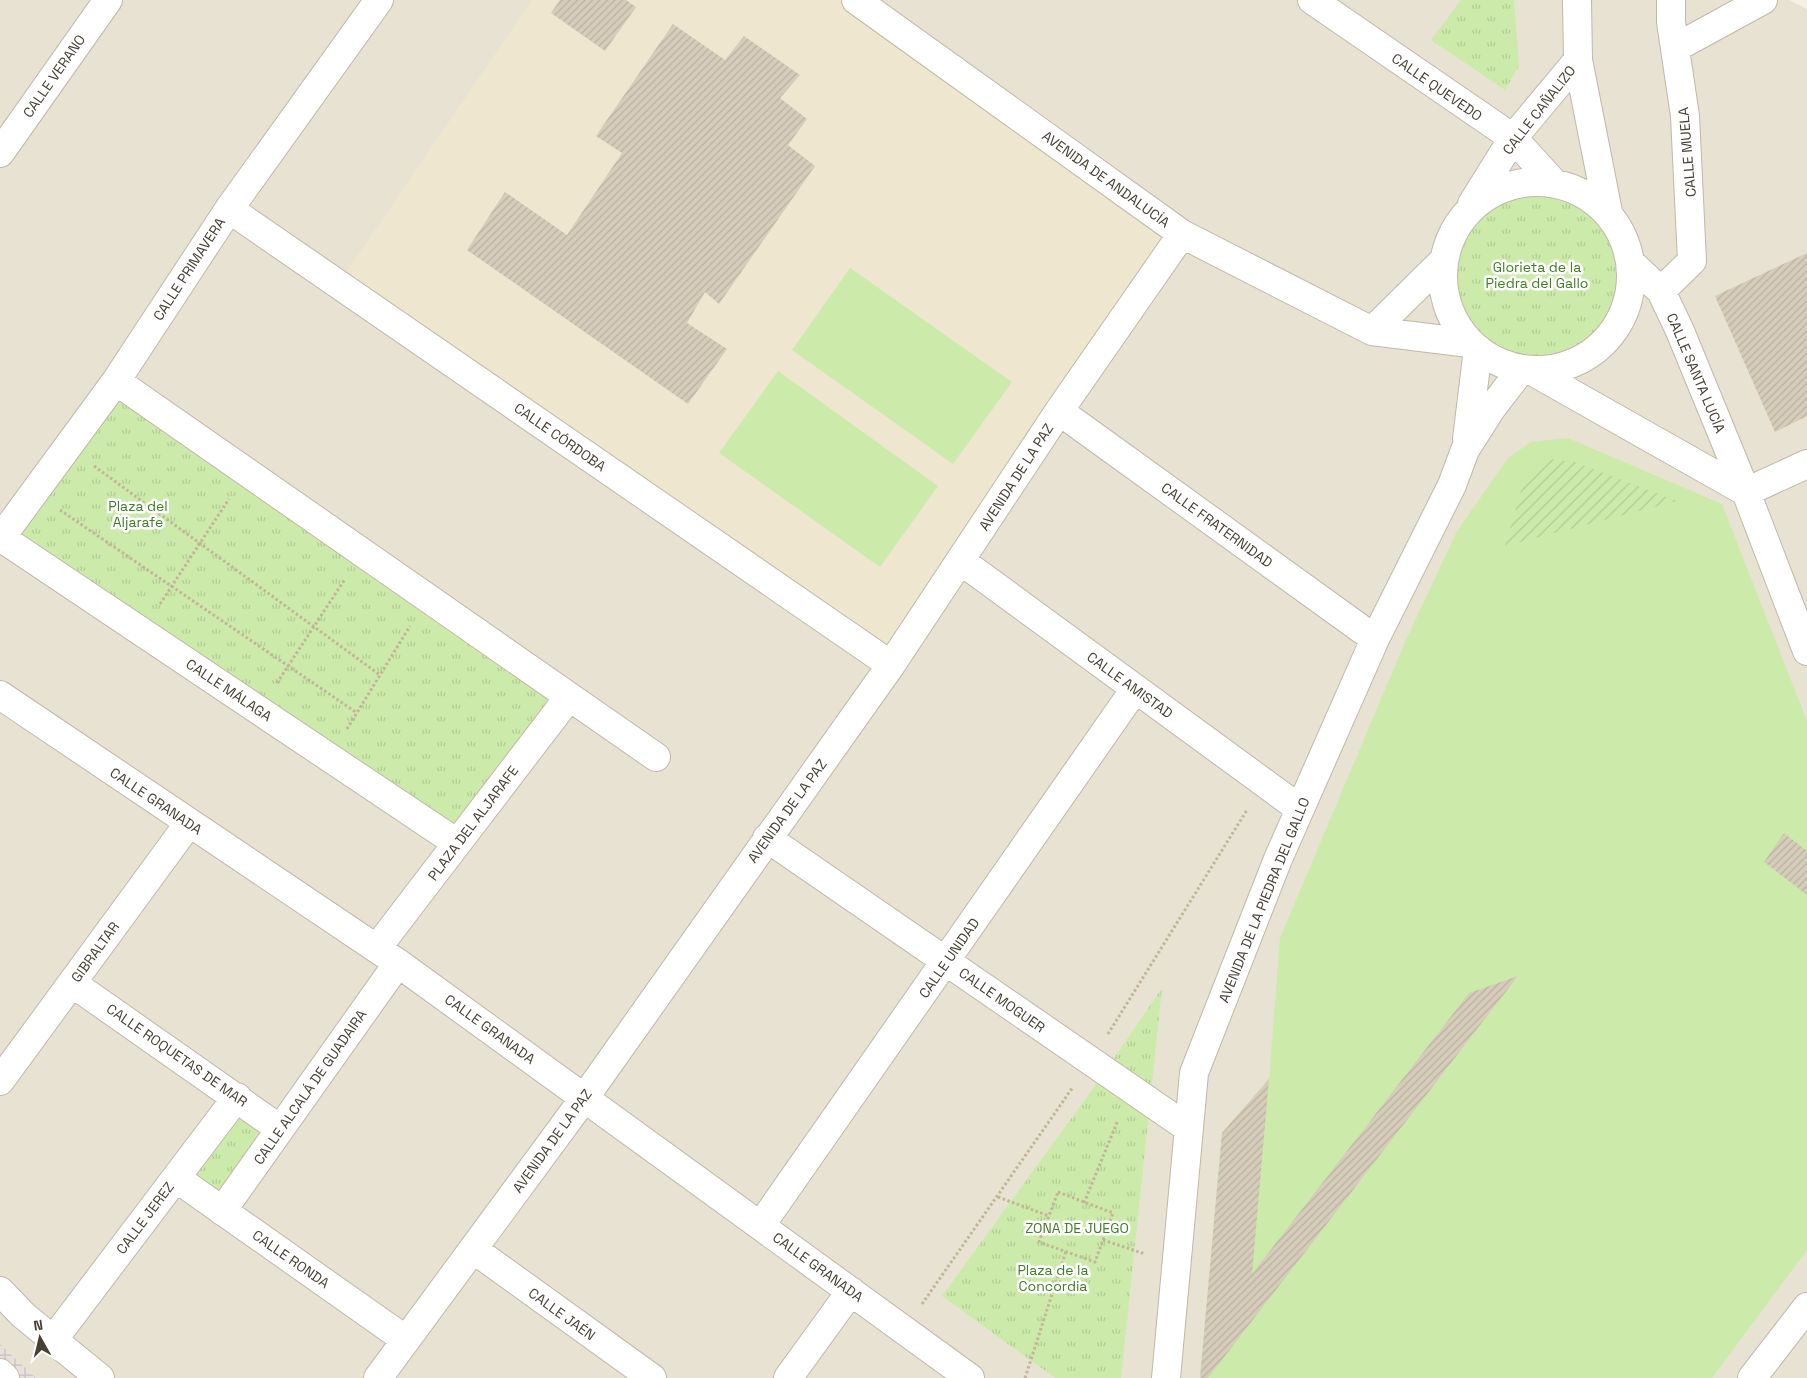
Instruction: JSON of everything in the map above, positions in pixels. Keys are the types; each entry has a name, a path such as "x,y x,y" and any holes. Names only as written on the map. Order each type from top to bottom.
{"street":[{"name":"CALLE VERANO","path":"0,153 108,0"},
{"name":"CALLE PRIMAVERA","path":"0,538 116,381 229,209 379,0"},
{"name":"CALLE QUEVEDO","path":"1312,0 1512,138 1554,182"},
{"name":"CALLE CAÑALIZO","path":"1577,0 1578,60 1608,212"},
{"name":"CALLE MUELA","path":"1661,291 1692,260 1685,116 1670,22 1671,0"},
{"path":"1675,48 1763,0"},
{"name":"AVENIDA DE ANDALUCÍA","path":"868,3 1182,234 1372,331 1474,346"},
{"name":"CALLE CAÑALIZO","path":"1468,210 1512,138 1578,60"},
{"path":"1527,370 1551,370 1579,362 1604,344 1621,321 1631,293 1632,264 1624,236 1608,212 1583,192 1554,182 1523,182 1493,192 1468,210 1452,234 1443,261 1443,291 1452,319 1474,346 1495,360 1527,370 1746,492 1807,464"},
{"name":"CALLE CÓRDOBA","path":"229,209 891,665"},
{"name":"AVENIDA DE LA PAZ","path":"378,1378 585,1097 891,665 961,561 1058,410 1182,234"},
{"path":"1372,331 1443,261"},
{"name":"CALLE SANTA LUCÍA","path":"1632,264 1661,291 1680,331 1746,492 1807,651"},
{"name":"AVENIDA DE LA PIEDRA DEL GALLO","path":"1465,450 1474,346"},
{"name":"AVENIDA DE LA PIEDRA DEL GALLO","path":"1166,1378 1194,1074 1300,809 1375,639 1452,485 1465,450 1491,409 1527,370"},
{"path":"116,381 656,757"},
{"name":"CALLE FRATERNIDAD","path":"1058,410 1375,639"},
{"name":"CALLE MÁLAGA","path":"0,538 457,843"},
{"name":"CALLE AMISTAD","path":"961,561 1300,809"},
{"name":"CALLE UNIDAD","path":"761,1225 1135,689"},
{"name":"CALLE GRANADA","path":"0,695 387,956 585,1097 970,1378"},
{"name":"PLAZA DEL ALJARAFE","path":"387,956 457,843 569,697"},
{"name":"GIBRALTAR","path":"0,1081 189,823"},
{"name":"CALLE MOGUER","path":"767,838 1188,1128"},
{"name":"CALLE ALCALÁ DE GUADAIRA","path":"222,1211 280,1129 387,956"},
{"name":"CALLE ROQUETAS DE MAR","path":"72,983 280,1129"},
{"name":"CALLE JEREZ","path":"53,1340 237,1097"},
{"name":"CALLE RONDA","path":"176,1178 406,1340"},
{"name":"CALLE JAÉN","path":"473,1249 643,1376"},
{"path":"0,1291 23,1315 100,1378"},
{"path":"788,1378 852,1292"},
{"path":"1752,1378 1807,1307"},
{"path":"0,1373 5,1378"}],"path":[{"path":"68,446 380,674"},
{"path":"141,631 246,473"},
{"path":"35,493 357,713"},
{"path":"259,710 361,553"},
{"path":"330,758 427,598"},
{"path":"904,1328 998,1197 1091,1062 1264,783"},
{"path":"1084,1203 1131,1089"},
{"path":"1058,1192 1084,1203 1113,1213 1094,1262 1039,1242 1058,1192"},
{"path":"998,1197 1049,1216"},
{"path":"1103,1240 1178,1264"},
{"path":"1025,1378 1066,1251"}],"shaded area":[{"path":"0,0 1789,0 1807,9 1807,1378 36,1378 0,1344"},
{"path":"532,0 856,0 1182,234 891,665 338,284"},
{"path":"0,1344 36,1378 0,1378"}],"green space":[{"path":"1461,0 1514,0 1519,66 1505,90 1431,40"},
{"name":"Glorieta de la Piedra del Gallo","path":"1545,193 1561,196 1576,202 1601,223 1610,236 1616,251 1619,275 1618,291 1610,314 1589,339 1576,348 1561,354 1529,357 1513,354 1498,348 1473,327 1464,314 1458,299 1455,267 1458,251 1464,236 1485,211 1498,202 1513,196"},
{"path":"850,268 1012,382 953,464 792,350"},
{"path":"778,371 938,486 880,567 719,453"},
{"name":"Plaza del Aljarafe","path":"116,381 569,697 457,843 1,538"},
{"path":"1568,438 1722,504 1807,721 1807,1250 1712,1378 1200,1378 1222,1133 1269,1079 1280,938 1405,642 1457,531 1508,458 1531,442"},
{"path":"1548,459 1575,462 1677,501 1505,546 1525,477"},
{"name":"Plaza de la Concordia","path":"1162,988 1121,1378 1055,1378 942,1296 1097,1083"},
{"path":"237,1097 280,1129 222,1211 176,1178"}],"building":[{"path":"560,0 626,0 636,7 605,51 551,13"},
{"path":"673,24 725,60 744,36 800,75 780,98 807,119 788,145 815,166 719,304 705,292 687,323 727,349 688,404 467,250 505,192 567,235 622,153 596,136"},
{"path":"1807,253 1807,416 1775,432 1715,296"},
{"path":"1784,833 1807,851 1807,895 1764,862"},
{"path":"1518,976 1208,1378 1200,1378 1222,1133 1269,1079 1252,1274 1469,993"}],"park label":[{"name":"ZONA DE JUEGO","path":"1077,1228"}]}
